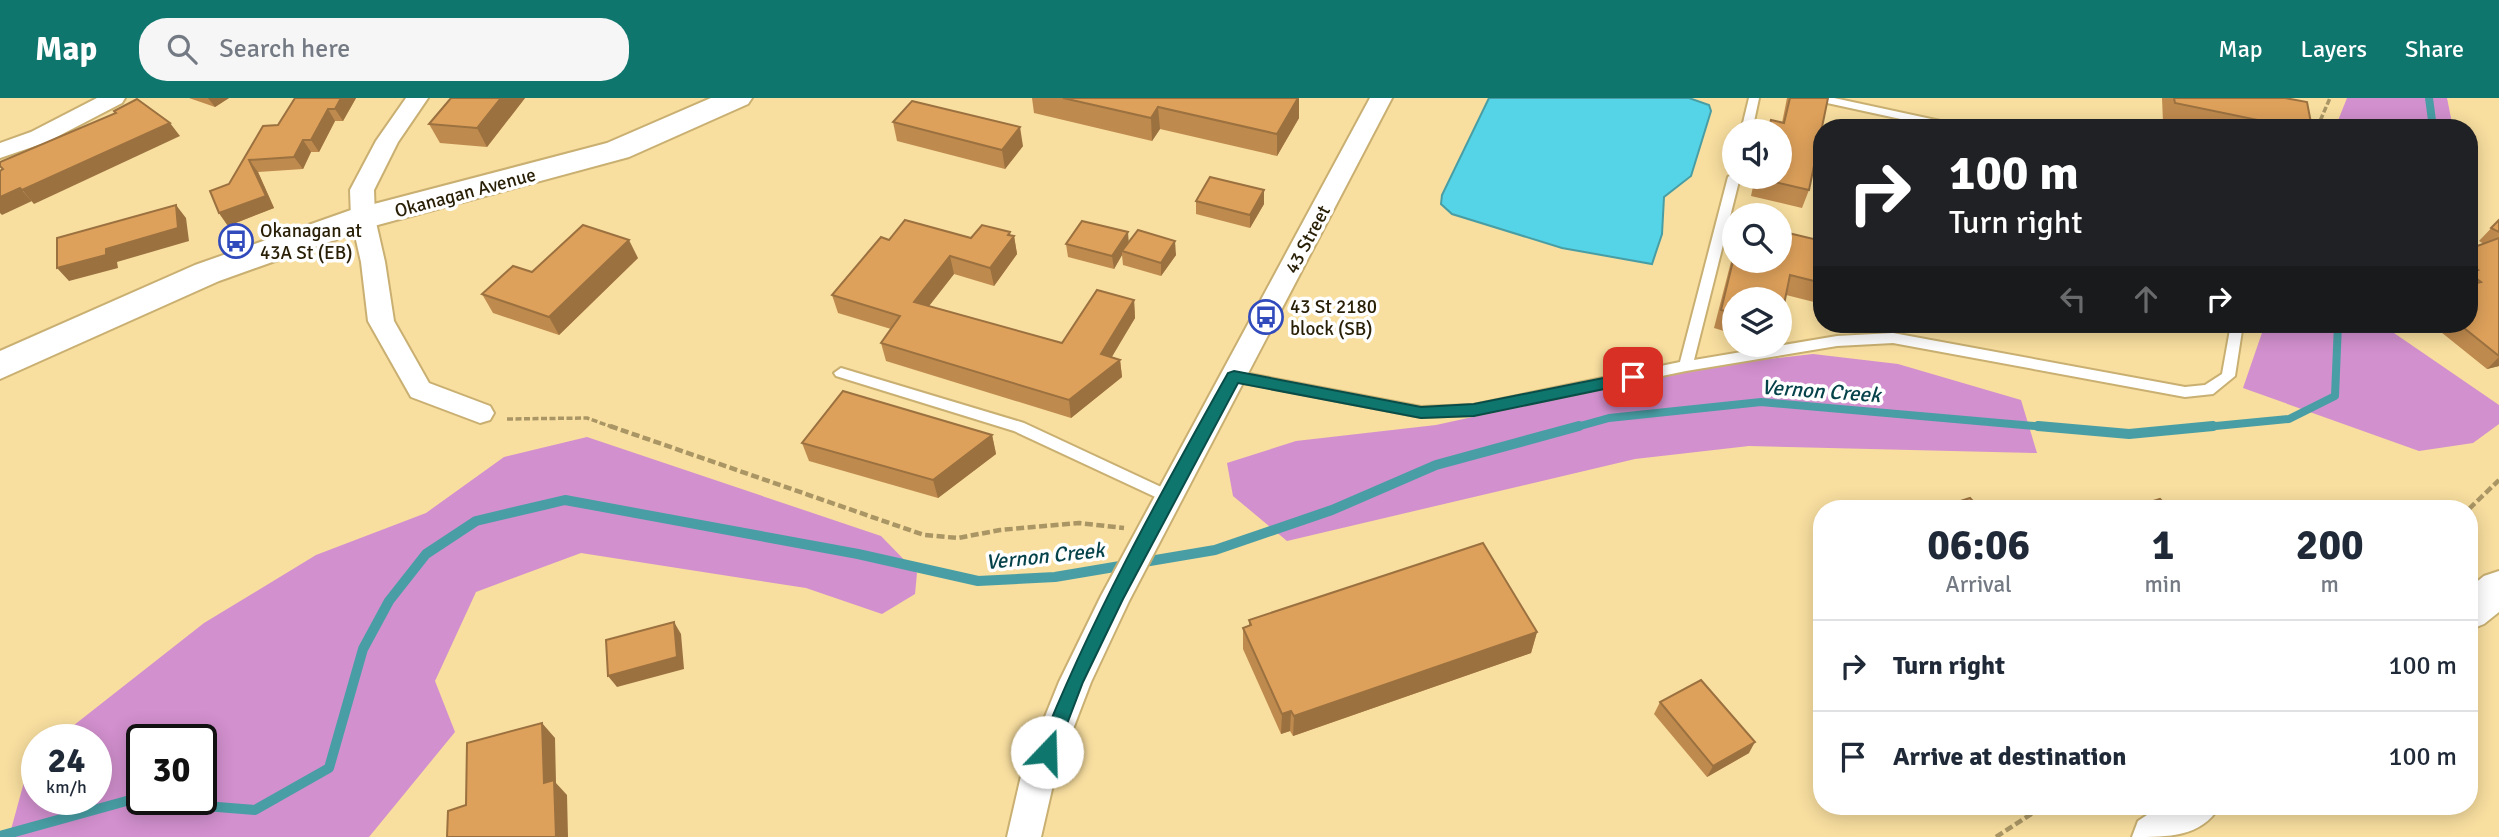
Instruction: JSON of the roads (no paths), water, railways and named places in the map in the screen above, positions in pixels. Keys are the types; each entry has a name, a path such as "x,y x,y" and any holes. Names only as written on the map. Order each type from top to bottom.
{"street":[{"path":"0,151 39,137 114,98"},
{"path":"417,98 387,141 362,190 363,218 373,262 381,321 420,390 487,416"},
{"name":"Okanagan Avenue","path":"0,366 207,273 363,218 618,150 737,98"},
{"name":"43 Street","path":"1024,837 1038,776 1074,682 1116,596 1381,98"},
{"path":"2478,605 2499,588"},
{"path":"2155,837 2185,815"}],"lane":[{"path":"1749,119 1754,98"},
{"path":"1818,98 1917,119"},
{"path":"1686,366 1731,189"},
{"path":"1234,376 1421,412 1474,410 1686,366 1837,341 1893,338 2185,392 2208,390 2228,376 2235,333"},
{"path":"841,373 1019,427 1169,497"}],"water":[{"path":"1489,98 1689,98 1709,105 1711,111 1691,176 1664,197 1662,234 1652,264 1562,248 1452,214 1441,204 1442,195"}],"waterway":[{"name":"Vernon Creek","path":"2429,98 2432,119"},
{"name":"Vernon Creek","path":"2195,428 2289,419 2335,396 2338,333"},
{"name":"Vernon Creek","path":"1573,428 1609,418 1761,402 2058,428"},
{"name":"Vernon Creek","path":"0,836 130,800 255,810 329,768 363,649 389,601 426,554 476,521 565,500 858,554 978,581 1055,577 1215,550 1332,510 1436,465 1579,426"},
{"name":"Vernon Creek","path":"2038,426 2129,434 2213,426"}],"place":[{"name":"Okanagan at 43A St (EB)","path":"236,241"},
{"name":"43 St 2180 block (SB)","path":"1266,317"}]}
